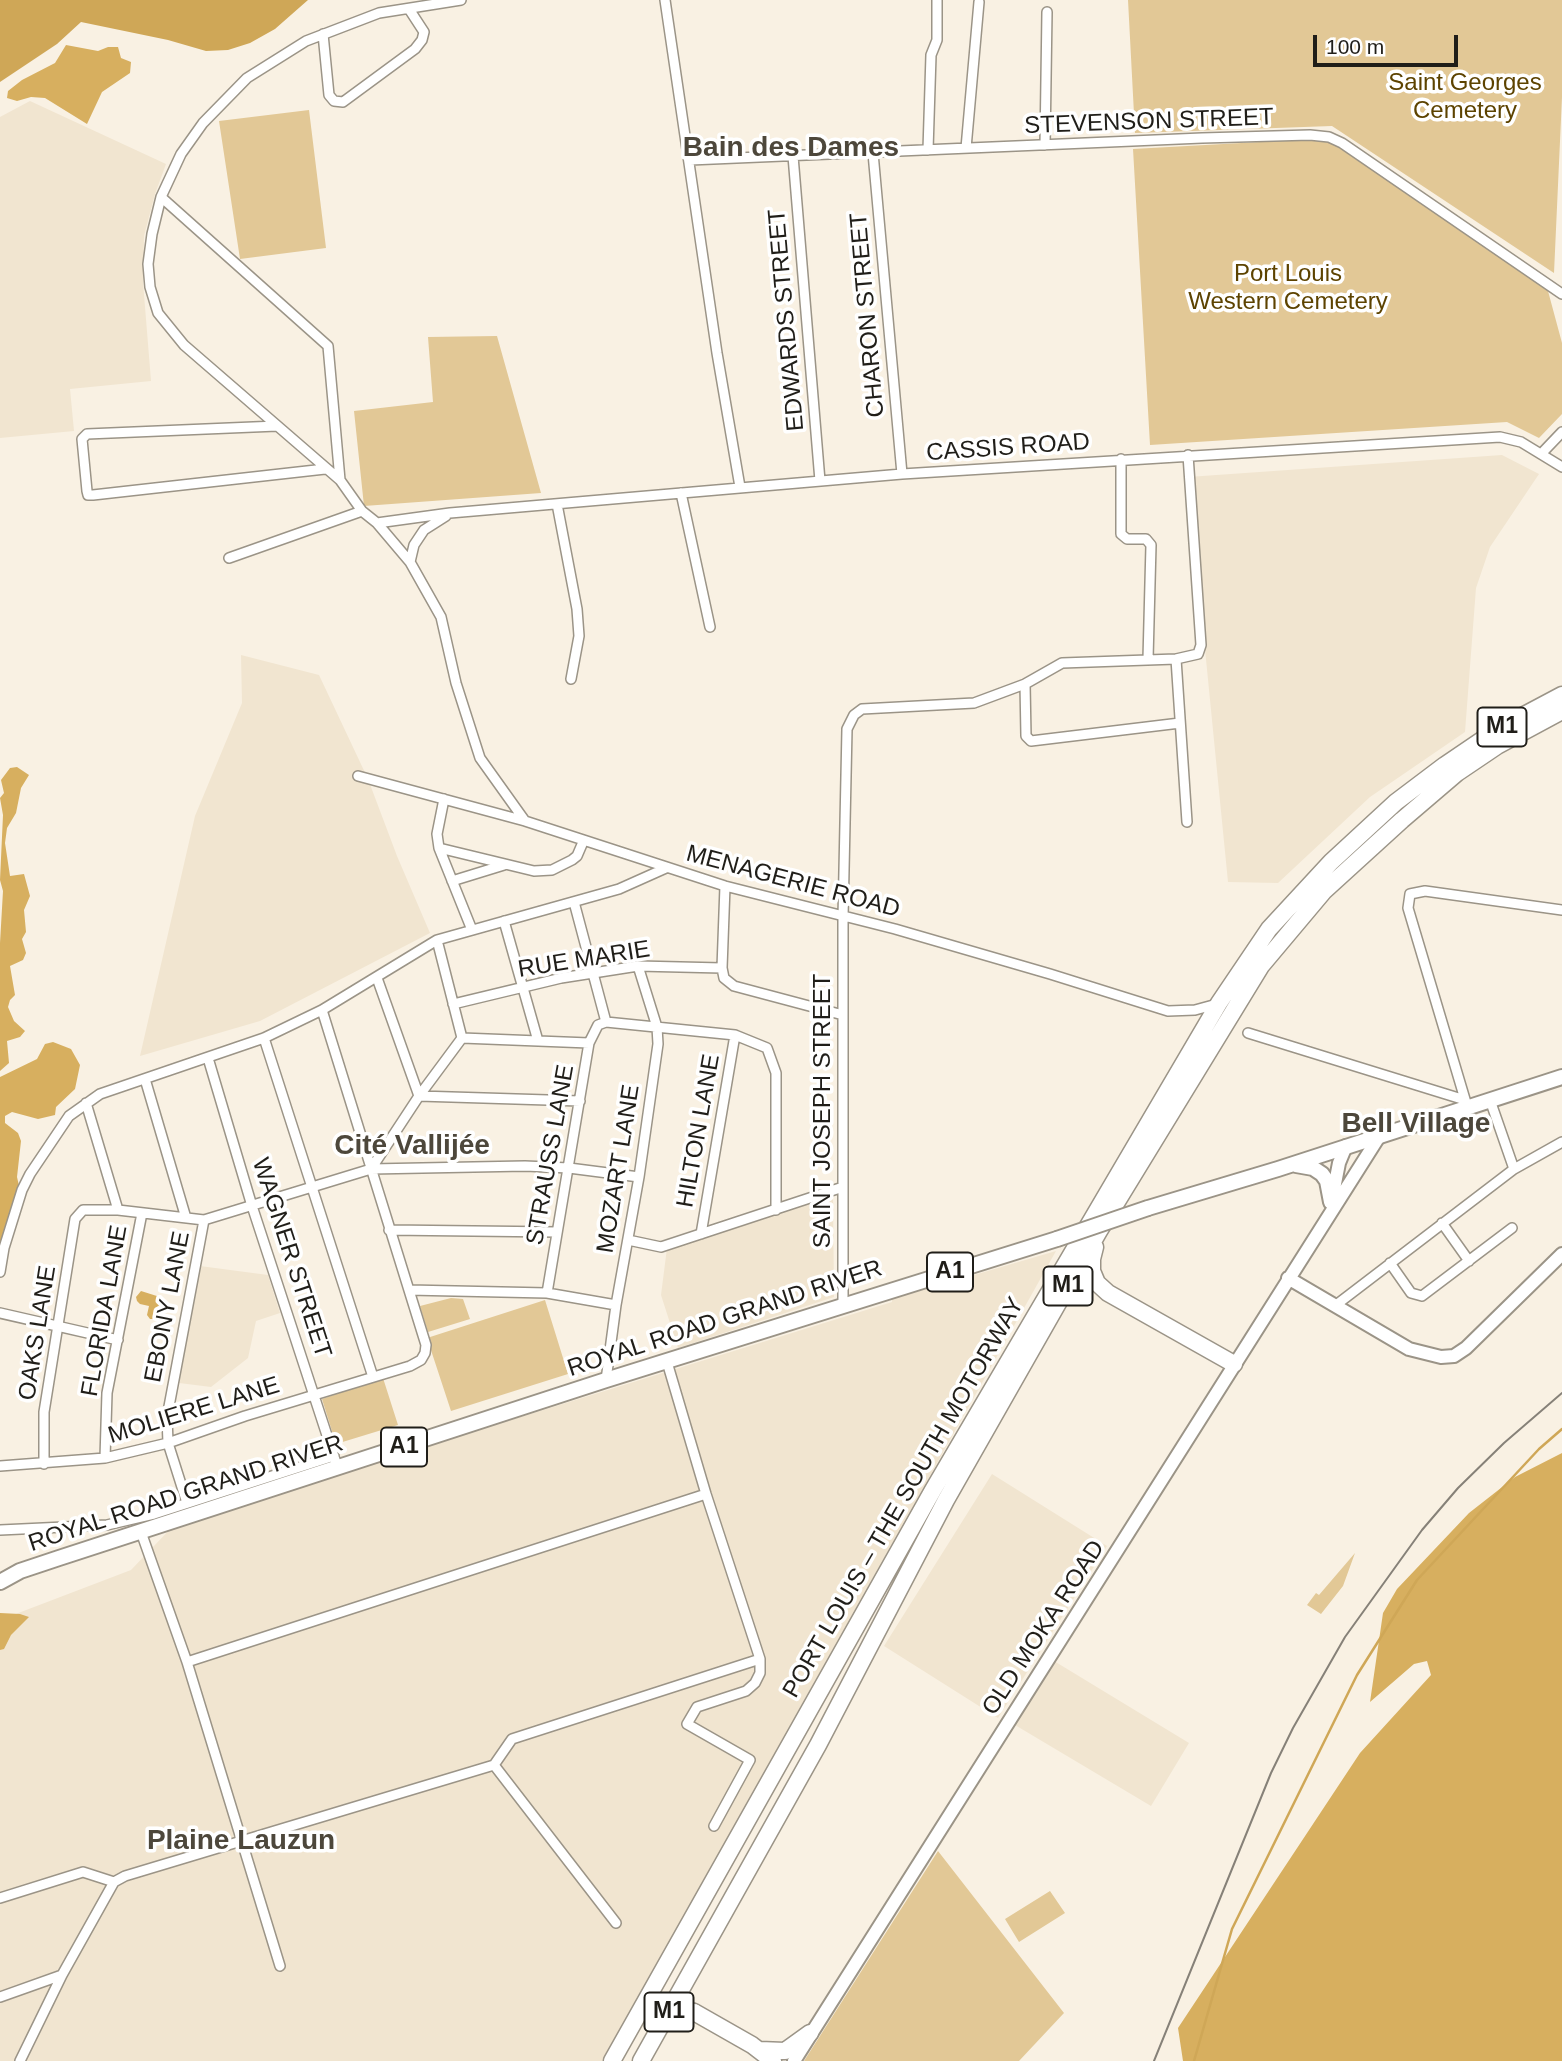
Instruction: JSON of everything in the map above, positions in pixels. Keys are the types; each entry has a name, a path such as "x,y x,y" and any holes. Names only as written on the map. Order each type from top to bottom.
{"highway":[{"name":"PORT LOUIS – THE SOUTH MOTORWAY","path":"612,2061 933,1490 1219,1003 1269,929 1331,862 1396,802 1497,729 1562,695"},
{"name":"PORT LOUIS – THE SOUTH MOTORWAY","path":"640,2061 818,1745 946,1500 1099,1231 1261,966 1324,891 1457,774 1497,746 1562,710"},
{"path":"1099,1231 1092,1259 1092,1271 1097,1283 1108,1293 1234,1364"},
{"path":"622,2061 644,2022 650,2015 666,2008 694,2012 760,2050 773,2061"},
{"path":"760,2050 785,2051 810,2033"}],"main road":[{"name":"A1","path":"1466,1103 1490,1100 1562,1077"},
{"name":"ROYAL ROAD GRAND RIVER","path":"0,1582 20,1571 141,1532 336,1462 667,1362 1057,1239 1380,1135 1466,1103"},
{"name":"OLD MOKA ROAD","path":"793,2061 1128,1536 1330,1209 1380,1135"},
{"name":"OLD MOKA ROAD","path":"1330,1209 1339,1163 1346,1146"},
{"path":"1292,1164 1308,1166 1322,1174 1327,1181 1330,1209"},
{"path":"1288,1278 1409,1349 1441,1357 1454,1356 1466,1348 1562,1254"}],"street":[{"path":"461,0 379,13 306,41 247,78 203,123 181,154 161,197 148,264 150,287 158,313 184,345 340,480 362,511 377,523 410,562 441,617 456,683 480,758 525,821"},
{"path":"665,0 717,353 740,487"},
{"path":"928,150 931,55 937,40 937,0"},
{"path":"966,148 979,2"},
{"path":"323,34 329,95 334,101 343,102 415,49 422,40 424,32 409,9"},
{"path":"1045,145 1047,12"},
{"name":"STEVENSON STREET","path":"690,160 1202,138 1310,135 1329,137 1342,143 1562,292"},
{"name":"CHARON STREET","path":"873,153 902,474"},
{"name":"EDWARDS STREET","path":"793,156 820,481"},
{"path":"161,197 328,346 340,480"},
{"path":"277,426 84,435 82,439 88,495 325,469"},
{"path":"1541,454 1562,432"},
{"name":"CASSIS ROAD","path":"377,523 450,513 902,474 1500,437 1521,442 1562,467"},
{"path":"1180,723 1031,741 1026,736 1025,684 1062,663 1176,659 1198,654 1201,645 1188,455"},
{"path":"1121,459 1121,534 1127,539 1146,539 1151,545 1148,659"},
{"path":"681,493 710,627"},
{"path":"557,505 578,609 579,636 571,679"},
{"path":"229,558 362,511"},
{"path":"410,562 414,545 424,530 450,513"},
{"path":"1176,659 1187,822"},
{"name":"SAINT JOSEPH STREET","path":"842,1306 843,916 847,729 854,715 862,709 974,703 1025,684"},
{"name":"MENAGERIE ROAD","path":"358,776 525,821 725,886 1050,974 1168,1011 1195,1010 1219,1003"},
{"path":"444,799 437,834 439,848 472,930"},
{"path":"439,848 534,871 552,870 577,856 583,842"},
{"path":"452,881 506,864"},
{"path":"0,1272 4,1248 22,1190 40,1157 69,1116 100,1094 264,1038 321,1010 437,940 619,889 666,868"},
{"path":"725,886 722,968 724,978 734,986 843,1015"},
{"path":"1466,1103 1408,908 1410,894 1425,891 1562,910"},
{"path":"573,902 593,973 602,1024 735,1035 767,1048 776,1073 776,1210"},
{"path":"504,921 538,1041"},
{"path":"437,940 462,1038"},
{"name":"RUE MARIE","path":"453,1004 593,973 638,967 722,968"},
{"name":"MOZART LANE","path":"606,1380 658,1044 657,1027 638,967"},
{"path":"377,978 419,1096"},
{"path":"321,1010 409,1290 547,1293 616,1305"},
{"name":"STRAUSS LANE","path":"547,1293 589,1043 602,1024"},
{"path":"1248,1033 1466,1103"},
{"name":"HILTON LANE","path":"701,1234 735,1035"},
{"path":"264,1038 373,1377"},
{"path":"371,1169 419,1096 462,1038"},
{"path":"462,1038 589,1043"},
{"name":"WAGNER STREET","path":"208,1058 252,1206 336,1462"},
{"path":"145,1079 186,1218"},
{"path":"419,1096 580,1101"},
{"path":"1490,1100 1514,1169"},
{"path":"86,1103 118,1210 204,1220 371,1169 525,1166 569,1168 639,1177"},
{"path":"1336,1305 1514,1169 1562,1142"},
{"path":"628,1240 661,1247 843,1187"},
{"name":"OAKS LANE","path":"44,1464 44,1412 75,1219 90,1208 118,1210"},
{"name":"FLORIDA LANE","path":"105,1458 107,1393 142,1213"},
{"name":"EBONY LANE","path":"187,1503 168,1443 167,1417 204,1220"},
{"path":"1442,1223 1469,1261"},
{"path":"1390,1263 1411,1293 1422,1297 1512,1228"},
{"path":"389,1230 557,1232"},
{"name":"MOLIERE LANE","path":"0,1466 105,1458 168,1443 315,1394 410,1366 421,1360 426,1345 409,1290"},
{"path":"0,1313 118,1340"},
{"path":"667,1362 706,1494 760,1659 760,1673 755,1683 746,1691 697,1707 687,1724 750,1760 714,1826"},
{"path":"0,1530 107,1525 336,1462"},
{"path":"187,1662 706,1494"},
{"path":"141,1532 187,1662 280,1966"},
{"path":"20,2061 62,1975 114,1882 124,1876 494,1765 512,1738 760,1659"},
{"path":"494,1765 616,1923"},
{"path":"0,1898 83,1872 114,1882"},
{"path":"0,1997 62,1975"}],"shaded area":[{"path":"0,0 308,0 275,29 250,43 228,50 206,51 168,40 81,22 57,44 0,82"},
{"path":"66,45 98,51 118,47 121,58 131,62 130,73 102,92 87,124 45,98 31,97 17,101 7,98 8,91 22,80 55,63"},
{"path":"30,101 166,164 144,236 143,282 151,381 70,389 74,431 0,438 0,117"},
{"path":"1502,455 1539,474 1490,547 1476,588 1465,732 1370,797 1278,883 1228,882 1188,477"},
{"path":"241,655 319,675 368,779 430,933 260,1021 140,1056 195,816 242,703"},
{"path":"17,767 29,775 21,788 16,813 7,828 5,843 10,876 24,874 30,896 24,910 26,932 22,939 26,953 23,960 10,966 15,995 8,1007 14,1021 25,1031 20,1037 7,1041 9,1063 0,1071 0,943 3,891 0,880 3,815 0,798 4,793 1,780 10,768"},
{"path":"53,1042 71,1049 80,1065 75,1089 56,1107 55,1115 38,1119 12,1112 5,1116 5,1123 18,1133 21,1141 17,1177 20,1190 0,1260 0,1077 37,1059 45,1044"},
{"path":"833,1196 834,1297 678,1348 661,1295 667,1248"},
{"path":"1056,1251 602,2061 0,2061 0,1620 131,1570 175,1524 892,1302 892,1299"},
{"path":"200,1266 268,1275 280,1313 256,1321 248,1358 211,1387 179,1383"},
{"path":"141,1291 160,1297 160,1305 155,1308 153,1319 147,1315 149,1306 137,1301 136,1297"},
{"path":"1562,1453 1562,2061 1183,2061 1178,2028 1360,1753 1431,1675 1427,1661 1414,1664 1370,1702 1383,1613 1397,1589 1469,1513 1515,1477"},
{"path":"992,1474 1107,1546 998,1718 884,1646"},
{"path":"0,1613 29,1617 11,1635 4,1649 0,1650"},
{"path":"1054,1661 1189,1743 1151,1806 1015,1725"}],"green space":[{"name":"Saint Georges Cemetery","path":"1128,0 1562,0 1562,97 1554,273 1332,126 1135,133"},
{"path":"309,110 326,248 240,259 219,121"},
{"name":"Port Louis Western Cemetery","path":"1332,138 1548,291 1562,343 1562,414 1539,438 1507,422 1150,445 1133,149"},
{"path":"497,336 541,493 364,506 354,411 433,402 428,337"},
{"path":"451,1298 463,1299 470,1319 428,1332 420,1306"},
{"path":"545,1300 568,1374 451,1411 427,1338"},
{"path":"383,1378 398,1425 336,1444 322,1399"},
{"path":"1355,1553 1343,1586 1321,1614 1307,1605 1316,1593 1319,1595"},
{"path":"938,1851 1064,2013 1019,2061 804,2061"},
{"path":"1050,1891 1065,1913 1019,1942 1005,1919"}],"waterway":[{"path":"1194,2061 1232,1929 1357,1675 1417,1580 1539,1449 1562,1429"}],"tram line":[{"path":"1154,2061 1271,1773 1293,1728 1345,1637 1422,1530 1458,1488 1504,1443 1562,1393"}],"district":[{"name":"Bain des Dames","path":"791,148"},
{"name":"Bell Village","path":"1416,1124"},
{"name":"Cité Vallijée","path":"412,1146"},
{"name":"Plaine Lauzun","path":"241,1841"}]}
